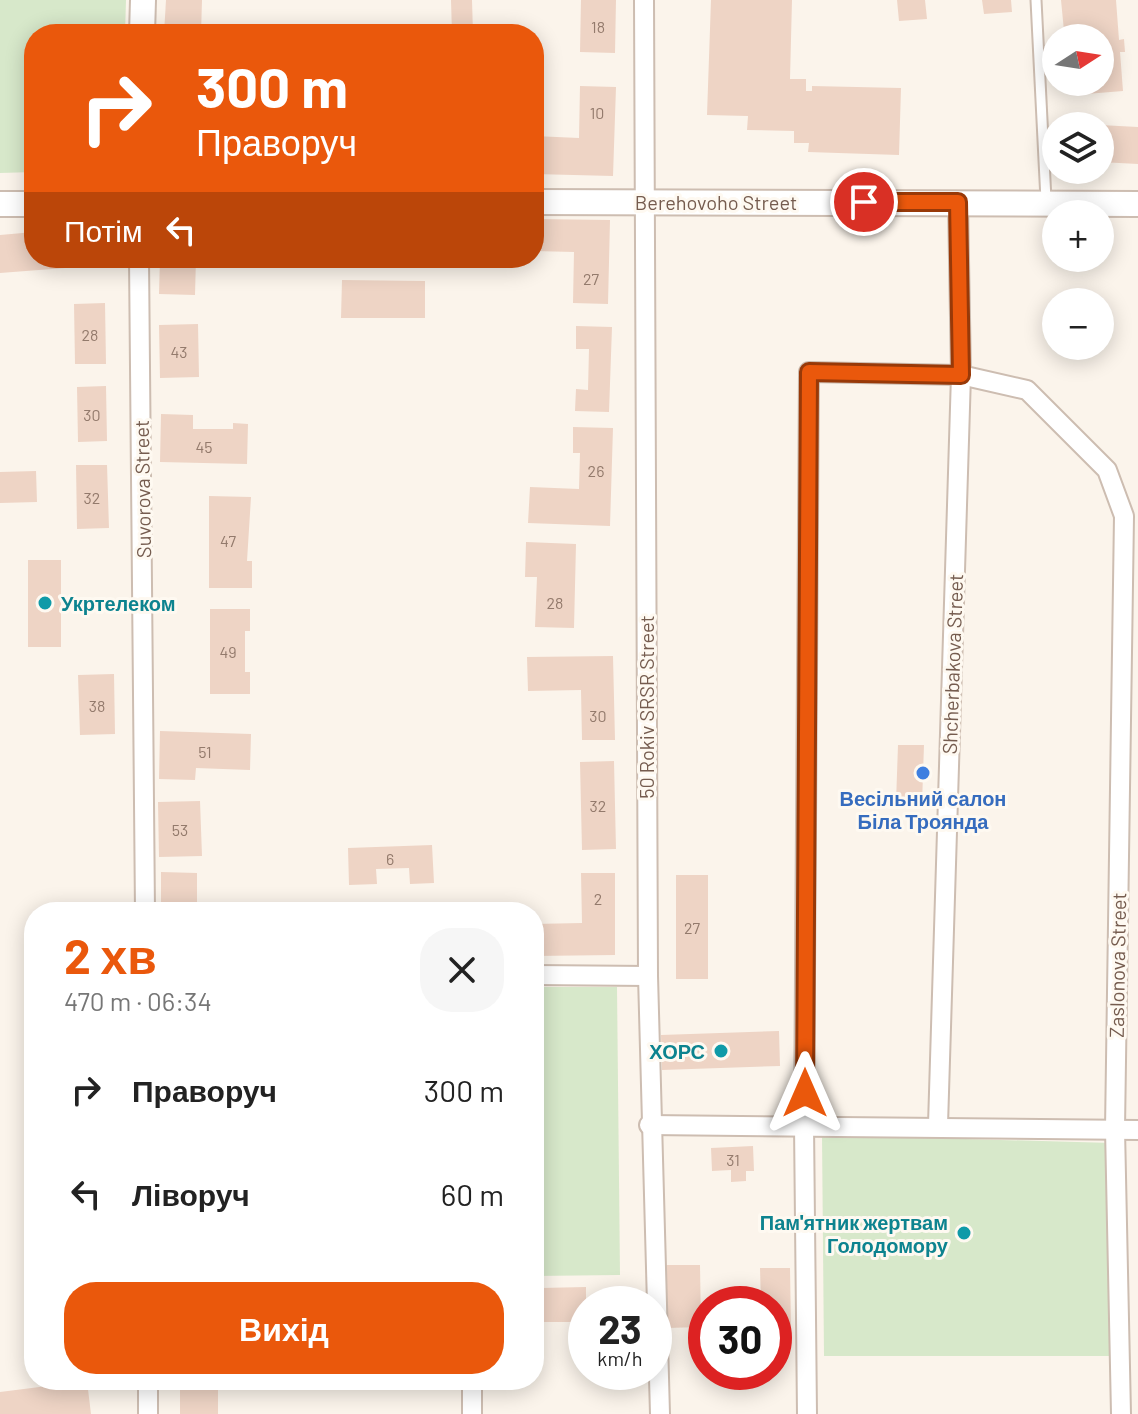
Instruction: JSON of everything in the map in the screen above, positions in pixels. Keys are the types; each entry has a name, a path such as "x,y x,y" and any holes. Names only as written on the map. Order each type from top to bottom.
{"street":[{"path":"142,24 143,0"},
{"name":"50 Rokiv SRSR Street","path":"644,0 649,1125 660,1414"},
{"name":"Berehovoho Street","path":"544,202 1042,201"},
{"name":"Shcherbakova Street","path":"938,1125 961,375 958,202"},
{"name":"Berehovoho Street","path":"1114,203 1138,204"},
{"path":"0,204 24,204"},
{"name":"Suvorova Street","path":"139,268 145,902"},
{"path":"807,1414 804,1125 809,372 961,375"},
{"name":"Zaslonova Street","path":"961,375 1027,390 1107,470 1124,516 1115,1129 1121,1414"},
{"path":"544,975 648,976"},
{"path":"649,1125 938,1125 1138,1130"},
{"path":"148,1390 148,1414"},
{"path":"472,1390 472,1414"}],"lane":[{"path":"1036,0 1046,200"}],"green space":[{"path":"0,0 126,0 125,24 24,24 24,172 0,173"},
{"path":"544,987 617,987 620,1275 544,1276"},
{"path":"822,1135 1112,1143 1115,1356 824,1356"}],"building":[{"path":"166,0 202,0 201,24 165,24"},
{"path":"451,0 472,0 473,24 452,24"},
{"path":"581,0 616,0 615,53 580,52"},
{"path":"711,0 792,0 790,79 806,79 806,91 812,91 812,86 901,88 899,155 808,152 809,143 794,143 794,131 747,130 748,116 707,115"},
{"path":"897,0 925,0 927,19 899,21"},
{"path":"982,0 1011,0 1012,12 984,14"},
{"path":"1061,0 1116,0 1119,40 1124,39 1125,52 1120,52 1123,91 1114,92 1114,24 1063,24"},
{"path":"580,86 616,87 613,176 544,174 544,136 579,138"},
{"path":"1114,126 1138,127 1138,164 1114,163"},
{"path":"544,219 610,220 608,304 573,303 574,252 544,251"},
{"path":"24,233 24,268 65,268 0,273 0,235"},
{"path":"160,268 196,268 195,295 159,294"},
{"path":"342,280 425,281 425,318 341,318"},
{"path":"105,303 106,364 75,364 74,304"},
{"path":"198,324 199,377 160,378 159,325"},
{"path":"576,326 612,327 609,412 575,411 576,389 588,390 589,349 576,349"},
{"path":"106,386 107,441 78,442 77,387"},
{"path":"161,414 193,415 193,429 233,429 233,423 248,424 247,464 160,462"},
{"path":"573,427 613,428 610,526 528,523 530,487 579,489 580,453 573,453"},
{"path":"76,465 107,465 109,528 77,529"},
{"path":"36,471 37,502 0,503 0,472"},
{"path":"209,496 251,497 247,561 252,561 252,588 209,588"},
{"path":"526,542 576,544 574,628 535,627 537,577 525,577"},
{"name":"Укртелеком","path":"28,560 61,560 61,647 28,647"},
{"path":"210,609 250,609 250,631 245,631 245,672 250,672 250,694 210,694"},
{"path":"613,656 615,740 582,740 581,690 528,691 527,657"},
{"path":"114,674 115,734 80,735 78,675"},
{"path":"160,731 251,734 250,770 196,768 195,780 159,779"},
{"path":"898,745 924,745 922,804 896,803"},
{"path":"614,761 616,849 582,850 580,762"},
{"path":"200,801 202,856 159,857 158,802"},
{"path":"432,845 434,883 410,884 409,868 376,869 377,884 349,885 348,848"},
{"path":"161,872 197,873 197,902 161,902"},
{"path":"581,873 615,873 615,955 544,956 544,924 582,923"},
{"path":"676,875 708,875 708,979 676,979"},
{"name":"ХОРС","path":"779,1031 780,1066 662,1070 661,1035"},
{"path":"753,1146 754,1171 746,1171 746,1181 731,1182 731,1170 712,1171 711,1148"},
{"path":"666,1265 700,1265 700,1286 688,1286 688,1327 672,1328 672,1286 666,1286"},
{"path":"760,1268 790,1268 790,1286 760,1286"},
{"path":"568,1287 568,1322 544,1322 544,1288"},
{"path":"24,1389 88,1390 91,1414 0,1414 0,1392"},
{"path":"180,1390 218,1390 218,1414 180,1414"}],"place":[{"name":"Укртелеком","path":"45,603"},
{"name":"Весільний салон Біла Троянда","path":"923,773"},
{"name":"ХОРС","path":"721,1051"},
{"name":"Пам'ятник жертвам Голодомору","path":"964,1233"}],"route":[{"path":"805,1093 809,372 961,375 958,202 864,202"}]}
